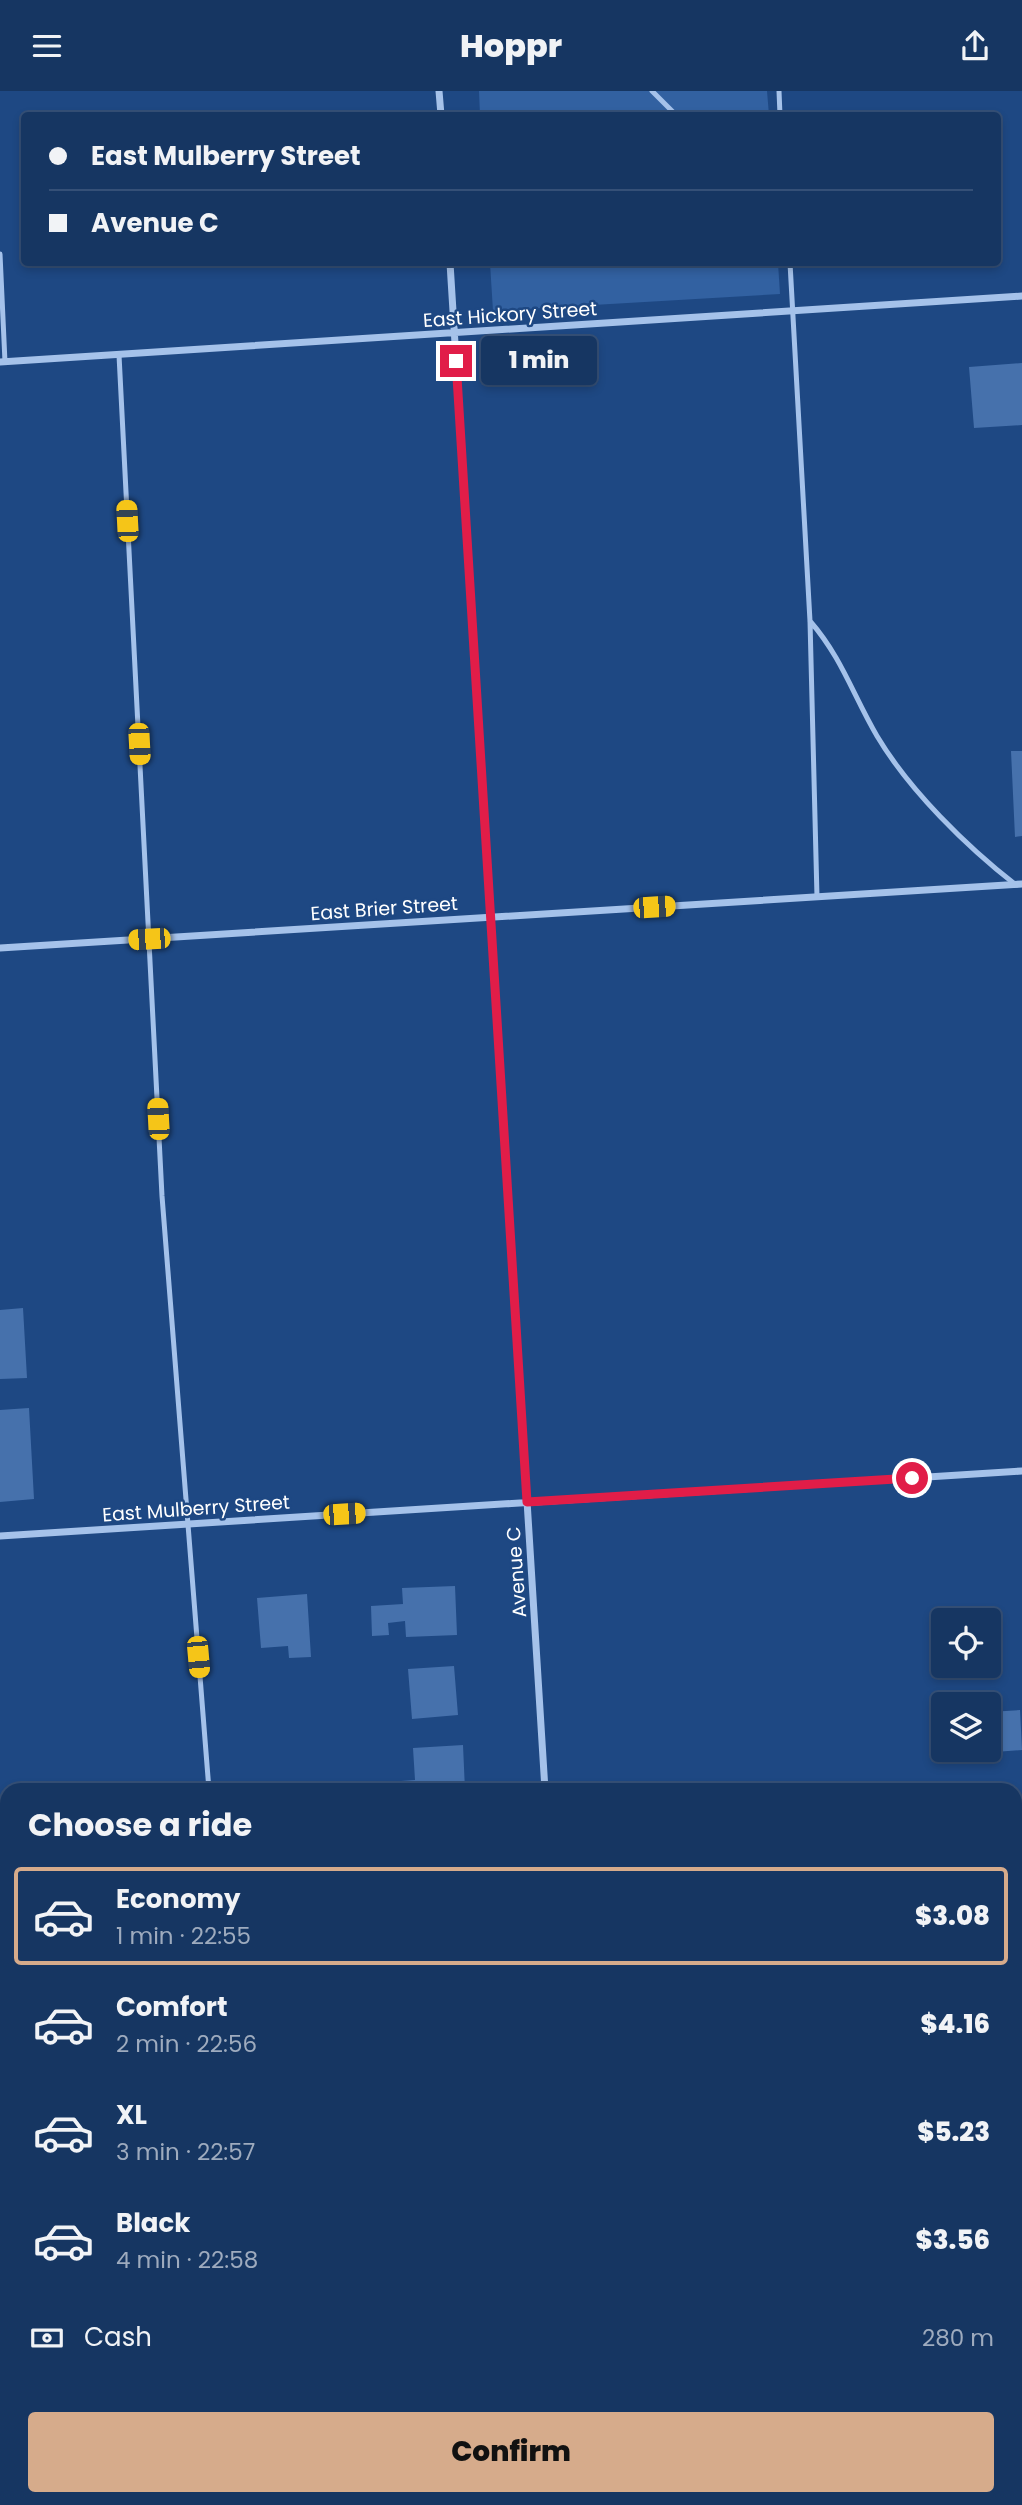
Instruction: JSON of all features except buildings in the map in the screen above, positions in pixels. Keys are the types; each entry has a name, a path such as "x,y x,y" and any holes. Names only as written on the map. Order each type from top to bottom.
{"street":[{"path":"439,91 441,112"},
{"name":"Avenue C","path":"450,266 545,1783"},
{"name":"East Hickory Street","path":"2,362 1022,296"},
{"name":"East Brier Street","path":"0,948 1019,884"},
{"name":"East Mulberry Street","path":"0,1536 1022,1471"}],"lane":[{"path":"652,91 673,112"},
{"path":"779,91 780,112"},
{"path":"0,254 2,362"},
{"path":"790,266 810,621 817,897"},
{"path":"119,355 162,1196 208,1783"},
{"path":"810,621 833,647 878,738 928,802 979,856 1019,884"}],"shaded area":[{"path":"479,91 767,91 769,112 480,112"},
{"path":"490,266 778,266 780,294 493,311"}],"route":[{"path":"456,361 527,1502 912,1478"}]}
